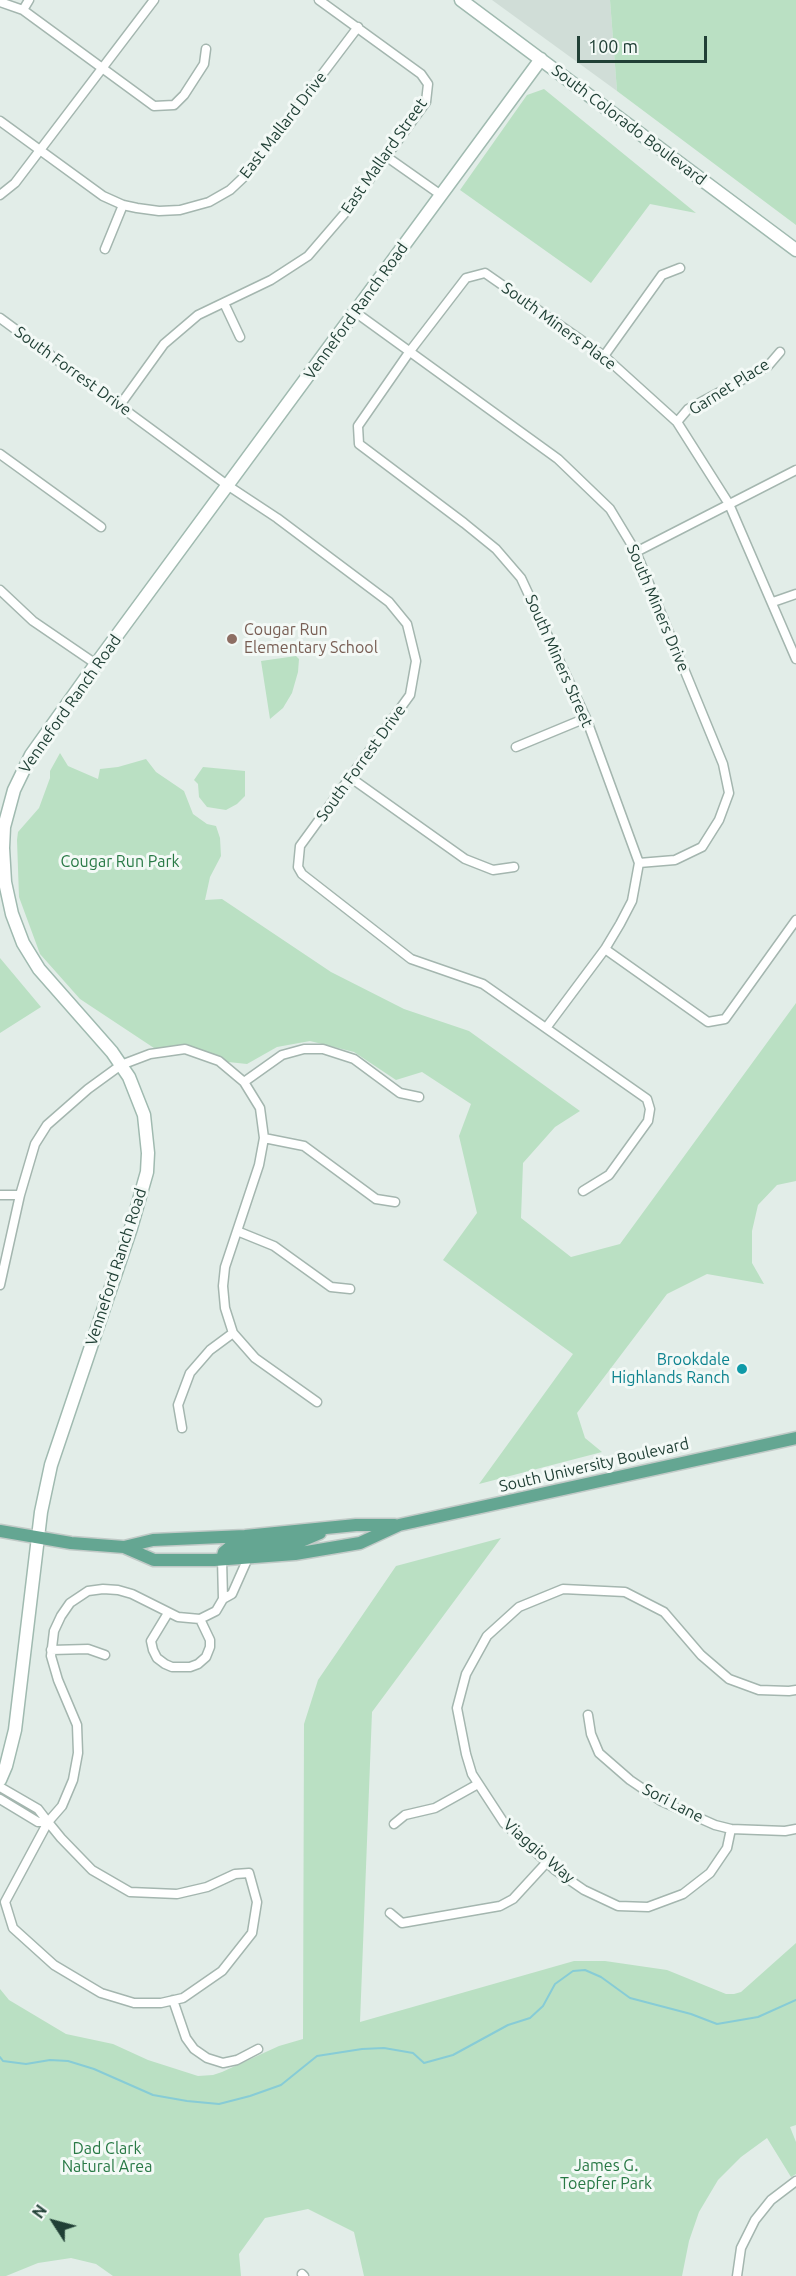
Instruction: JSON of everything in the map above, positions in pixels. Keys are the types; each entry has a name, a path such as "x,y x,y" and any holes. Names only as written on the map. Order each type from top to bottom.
{"main road":[{"name":"South University Boulevard","path":"0,1531 71,1543 124,1547 153,1540 245,1536 357,1525 399,1525 796,1438"},
{"name":"South University Boulevard","path":"124,1547 154,1560 248,1558 295,1554 360,1543 399,1525"},
{"path":"222,1560 224,1552 230,1547 299,1542 330,1529"}],"street":[{"path":"23,10 29,0"},
{"path":"0,195 15,183 154,0"},
{"name":"East Mallard Street","path":"120,405 165,344 198,315 271,280 308,256 345,213 426,102 428,84 421,74 319,0"},
{"name":"South Colorado Boulevard","path":"461,0 796,250"},
{"path":"0,2 23,10 154,105 174,105 184,95 204,64 206,49"},
{"name":"East Mallard Drive","path":"0,121 103,195 123,205 159,211 180,210 209,202 230,189 246,175 358,27"},
{"name":"Venneford Ranch Road","path":"0,1780 15,1730 41,1512 51,1465 131,1228 147,1172 147,1131 144,1114 133,1087 121,1065 39,969 24,943 7,897 2,827 21,772 96,664 541,59"},
{"path":"387,157 441,195"},
{"path":"105,249 123,205"},
{"path":"604,356 662,275 680,268"},
{"name":"South Miners Place","path":"410,351 466,278 485,273 604,356 677,422 729,504 796,659"},
{"path":"224,303 240,337"},
{"name":"South Miners Drive","path":"355,312 558,459 610,509 636,552 723,764 729,793 719,820 702,848 675,860 639,863"},
{"name":"South Forrest Drive","path":"0,318 227,485 277,518 389,603 407,624 416,661 410,695 300,846 298,867 302,874 411,959 483,984 646,1099 650,1109 648,1120 609,1175 583,1191"},
{"name":"South Miners Street","path":"410,351 358,426 359,444 496,549 521,578 586,718 639,863"},
{"name":"Garnet Place","path":"677,422 688,409 768,366 780,351"},
{"path":"0,454 101,527"},
{"path":"636,552 796,470"},
{"path":"0,590 33,621 96,664"},
{"path":"773,602 796,594"},
{"path":"516,747 586,718"},
{"path":"351,778 465,860 493,870 514,867"},
{"path":"546,1028 605,949 632,901 639,863"},
{"path":"605,949 708,1022 725,1019 796,920"},
{"path":"0,1285 20,1195 35,1144 47,1125 88,1089 121,1065 150,1054 185,1049 219,1061 244,1082 260,1108 264,1138 259,1165 225,1267 223,1286 225,1308 233,1333 255,1358 317,1402"},
{"path":"244,1082 282,1055 304,1049 323,1049 354,1059 400,1093 419,1096"},
{"path":"264,1138 304,1146 376,1199 395,1203"},
{"path":"0,1194 20,1195"},
{"path":"237,1231 274,1246 331,1287 350,1288"},
{"path":"182,1428 178,1405 190,1373 210,1350 233,1333"},
{"path":"0,1788 38,1809 48,1822 92,1870 130,1892 177,1894 207,1887 235,1874 249,1873 257,1902 252,1933 222,1971 183,1998 161,2003 134,2003 101,1993 54,1965 14,1928 5,1902 48,1822 62,1806 73,1780 78,1753 77,1725 54,1669 51,1650 54,1631 70,1603 88,1591 118,1590 132,1594 178,1617 200,1619 216,1611 224,1599 232,1594 248,1558"},
{"path":"222,1560 224,1599"},
{"name":"Viaggio Way","path":"731,1829 727,1848 710,1873 683,1894 648,1907 618,1905 584,1890 547,1862 504,1823 472,1774 457,1708 466,1674 487,1636 519,1607 563,1589 625,1592 664,1612 701,1655 729,1679 759,1690 796,1690"},
{"path":"168,1612 151,1641 157,1658 172,1666 190,1667 206,1657 210,1640 200,1619"},
{"path":"51,1650 88,1649 105,1655"},
{"name":"Sori Lane","path":"588,1715 591,1734 599,1753 630,1780 661,1801 715,1825 731,1829 785,1831 796,1829"},
{"path":"394,1824 405,1815 435,1808 478,1784"},
{"path":"0,1799 38,1822 48,1822"},
{"path":"390,1913 402,1923 500,1906 513,1899 547,1862"},
{"path":"173,2000 186,2037 194,2049 207,2058 223,2063 237,2060 258,2049"},
{"path":"737,2276 741,2248 755,2220 771,2200 796,2181"}],"shaded area":[{"path":"492,0 610,0 617,91"}],"green space":[{"path":"610,0 796,0 796,225 617,91"},
{"path":"544,89 696,213 650,204 591,283 460,190 527,95"},
{"path":"296,656 299,659 298,672 292,693 283,708 270,719 261,661"},
{"name":"Cougar Run Park","path":"60,753 68,766 98,779 100,769 118,767 146,759 156,772 184,791 193,814 207,824 216,826 220,838 221,856 210,877 205,900 222,899 331,972 404,1009 469,1031 580,1111 555,1127 523,1163 521,1218 571,1257 620,1244 796,1003 796,1181 777,1185 758,1205 752,1231 752,1263 764,1284 707,1274 667,1294 577,1413 585,1438 602,1452 479,1484 573,1354 443,1260 477,1213 459,1136 471,1104 422,1072 396,1080 354,1052 310,1041 277,1047 247,1064 219,1061 185,1049 154,1048 80,999 40,954 19,897 17,840 18,832 39,808 50,778 50,771"},
{"path":"203,767 245,771 245,796 226,810 207,807 199,797 198,784 194,780"},
{"path":"0,958 41,1007 0,1033"},
{"path":"501,1538 372,1712 360,2022 574,1961 605,1961 667,1970 726,1994 734,1994 741,1992 796,1943 796,2125 790,2127 796,2142 796,2174 791,2177 767,2138 741,2157 718,2180 699,2212 689,2241 682,2276 364,2276 354,2232 308,2209 265,2218 239,2254 241,2276 113,2276 96,2264 71,2258 38,2263 6,2276 0,2276 0,1989 9,2000 66,2034 113,2044 148,2060 198,2076 222,2072 279,2046 303,2039 304,1724 318,1680 396,1566"}],"waterway":[{"path":"0,2057 3,2061 26,2064 50,2060 68,2061 94,2069 153,2095 219,2104 281,2085 317,2056 384,2048 413,2053 424,2063 453,2055 508,2025 530,2018 543,2006 555,1984 573,1971 585,1970 601,1977 630,1998 691,2014 717,2024 758,2017 796,2000"}],"place":[{"name":"Cougar Run Elementary School","path":"232,639"},
{"name":"Brookdale Highlands Ranch","path":"742,1369"}],"park label":[{"name":"Dad Clark Natural Area","path":"107,2158"},
{"name":"James G. Toepfer Park","path":"606,2175"}]}
